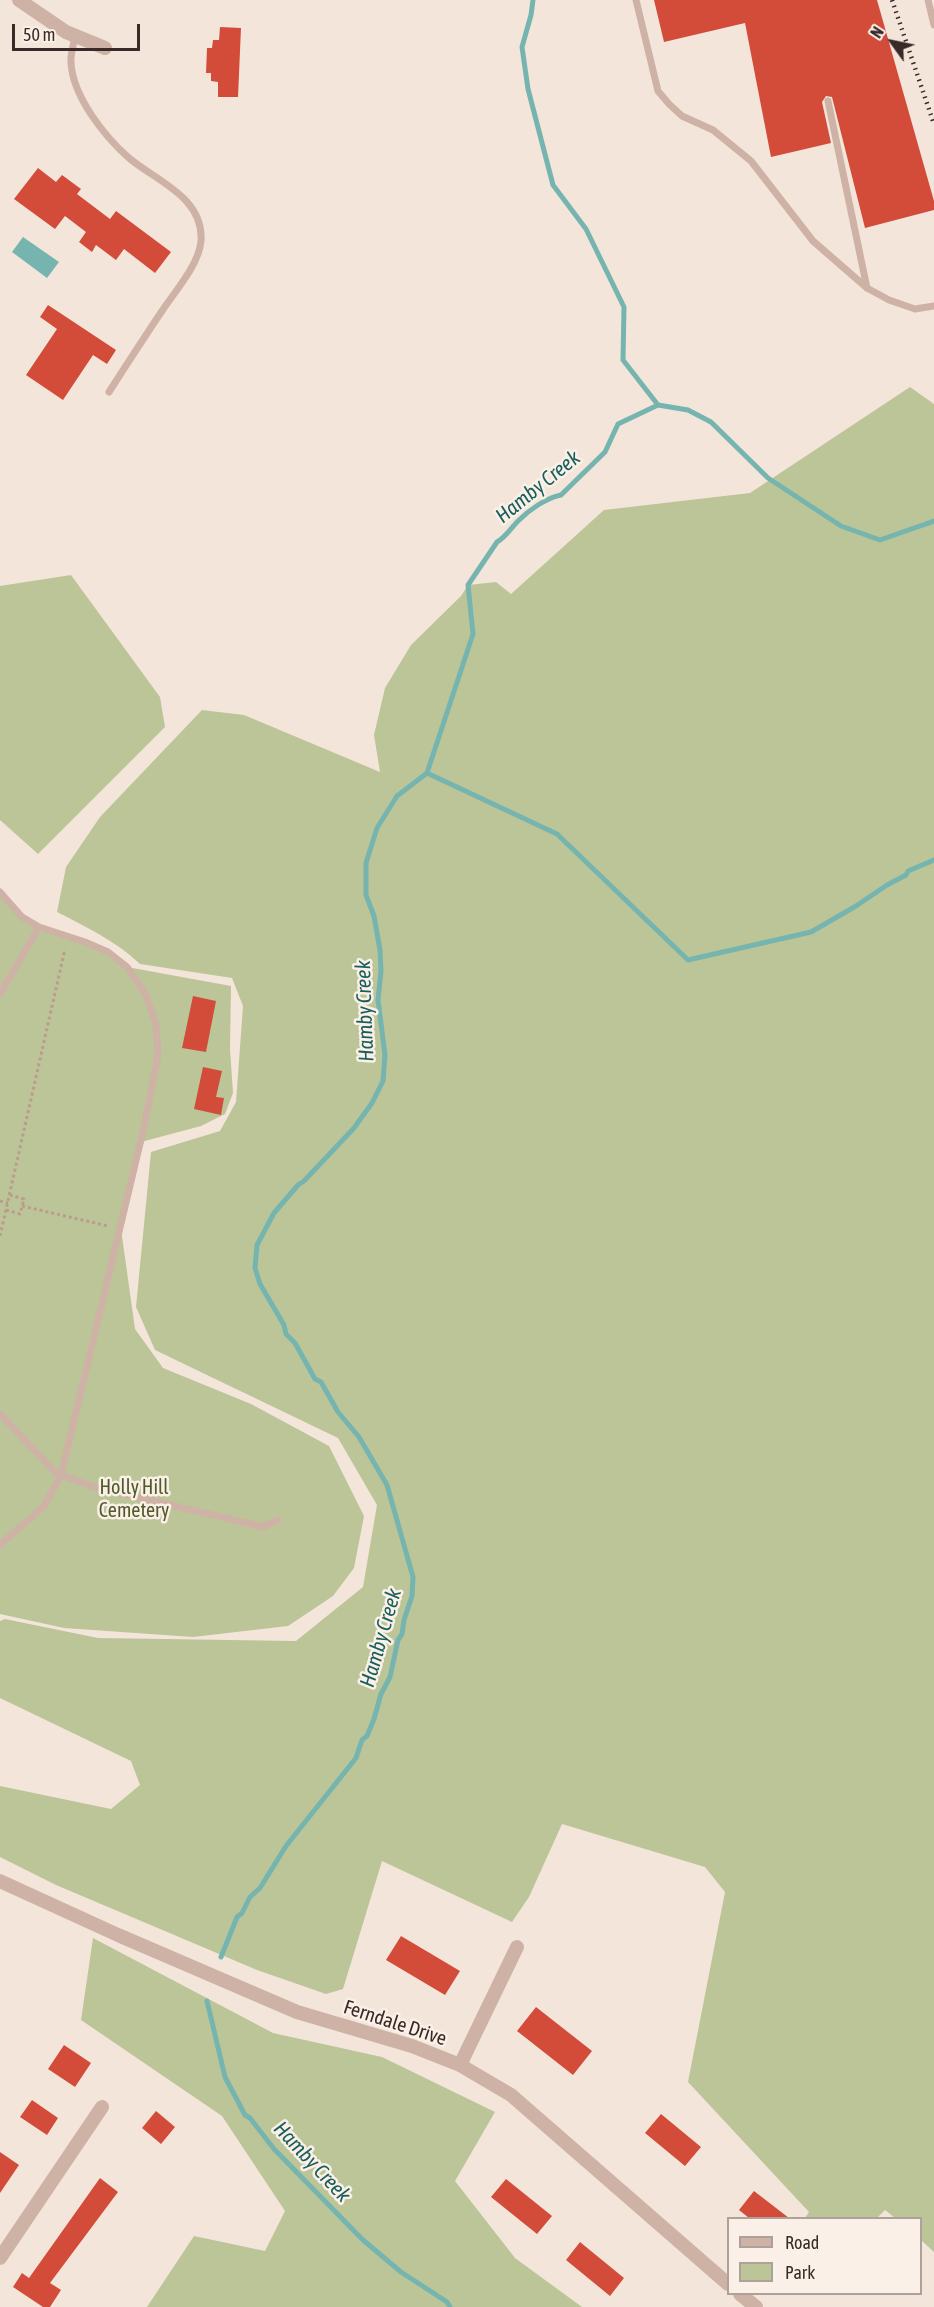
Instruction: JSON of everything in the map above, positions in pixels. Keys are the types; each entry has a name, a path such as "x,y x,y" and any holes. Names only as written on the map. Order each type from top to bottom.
{"street":[{"path":"19,0 66,32 105,48"},
{"name":"Ferndale Drive","path":"0,1881 297,2012 412,2046 460,2065 511,2095 727,2282"},
{"path":"460,2065 517,1947"},
{"path":"0,2258 102,2108"},
{"path":"741,2295 756,2307"}],"lane":[{"path":"636,0 658,91 682,116 713,130 751,161 813,242 867,288 889,300 915,309 934,306"},
{"path":"928,0 934,26"},
{"path":"75,36 71,62 77,86 88,110 107,137 131,160 181,195 198,224 201,240 191,266 109,392"},
{"path":"828,101 867,288"},
{"path":"0,892 22,917 39,927 108,952 127,967 146,995 156,1025 158,1055 121,1229 61,1474 44,1506 0,1545"},
{"path":"0,994 39,927"},
{"path":"0,1414 56,1473 91,1486 263,1527 278,1520"}],"path":[{"path":"0,1236 68,936"},
{"path":"6,1210 20,1214 24,1199 10,1195"},
{"path":"0,1202 8,1203"},
{"path":"22,1206 121,1229"}],"green space":[{"path":"910,387 934,404 934,2252 922,2241 922,2217 894,2217 885,2210 878,2217 806,2217 809,2212 688,2082 725,1892 705,1867 562,1824 529,1897 512,1922 382,1861 343,1989 326,1994 257,1970 56,1885 0,1857 0,1786 111,1809 140,1785 131,1761 0,1698 0,1621 5,1619 98,1638 296,1641 363,1587 377,1505 338,1438 155,1350 136,1307 151,1152 220,1131 236,1102 243,1006 232,978 140,964 111,941 57,912 66,867 100,817 202,710 244,715 380,772 374,735 385,688 411,645 461,596 468,585 496,582 511,594 604,510 750,493"},
{"path":"71,575 160,697 165,727 38,854 0,820 0,586"},
{"name":"Holly Hill Cemetery","path":"0,892 22,917 61,933 79,937 127,967 231,986 230,1049 233,1093 225,1114 201,1126 141,1142 121,1229 135,1329 163,1368 251,1404 329,1446 364,1516 354,1568 333,1596 288,1626 193,1637 64,1628 0,1614"},
{"path":"93,1938 273,2033 382,2057 495,2112 455,2181 515,2258 582,2307 147,2307 194,2236 265,2251 285,2211 222,2116 81,2020"}],"water":[{"path":"23,237 59,262 47,278 12,252"}],"building":[{"path":"654,0 877,0 934,201 934,210 865,228 832,97 826,96 822,102 831,143 771,157 745,23 664,42"},
{"path":"220,27 241,28 238,97 218,97 218,82 211,81 211,73 206,73 207,48 212,48 213,40 219,40"},
{"path":"38,168 56,182 62,175 81,189 77,194 110,219 116,211 171,252 155,273 124,249 116,260 96,245 92,252 79,242 86,232 65,216 55,229 14,199"},
{"path":"48,305 116,350 107,364 93,355 63,400 26,375 57,329 40,317"},
{"path":"193,996 216,1001 206,1052 182,1048"},
{"path":"203,1067 222,1071 216,1097 224,1098 221,1115 194,1109"},
{"path":"401,1936 460,1971 445,1995 386,1960"},
{"path":"536,2007 592,2051 573,2075 517,2031"},
{"path":"64,2045 91,2063 75,2087 48,2069"},
{"path":"32,2100 58,2118 47,2135 20,2117"},
{"path":"156,2111 175,2127 161,2144 142,2128"},
{"path":"661,2114 701,2147 685,2166 645,2133"},
{"path":"0,2152 19,2165 0,2193"},
{"path":"100,2178 118,2192 50,2283 61,2290 50,2307 43,2307 13,2287 22,2273 29,2278"},
{"path":"506,2179 552,2216 537,2234 491,2197"},
{"path":"754,2191 788,2217 748,2217 739,2210"},
{"path":"580,2242 624,2278 610,2296 566,2260"}],"waterway":[{"path":"533,0 522,47 528,89 553,185 586,229 624,307 623,360 658,405"},
{"name":"Hamby Creek","path":"221,1957 237,1917 242,1913 250,1897 260,1888 286,1846 356,1758 390,1677 398,1640 402,1634 412,1596 413,1577 387,1485 359,1437 338,1412 321,1382 315,1379 295,1343 286,1334 284,1325 260,1284 255,1268 257,1245 274,1213 354,1128 372,1103 383,1081 385,1055 378,1000 381,971 380,950 374,916 366,895 366,863 377,828 397,796 427,773 473,634 468,585 497,542 518,521 538,505 561,495 605,452 618,424 658,405 688,410 711,422 768,478 841,526 880,540 934,521"},
{"path":"427,773 557,834 688,960 811,932 906,875 908,871 934,860"},
{"name":"Hamby Creek","path":"207,2001 225,2077 245,2115 250,2118 274,2149 363,2240 401,2272 447,2302 450,2307"}],"railway":[{"path":"892,0 934,124"}]}
